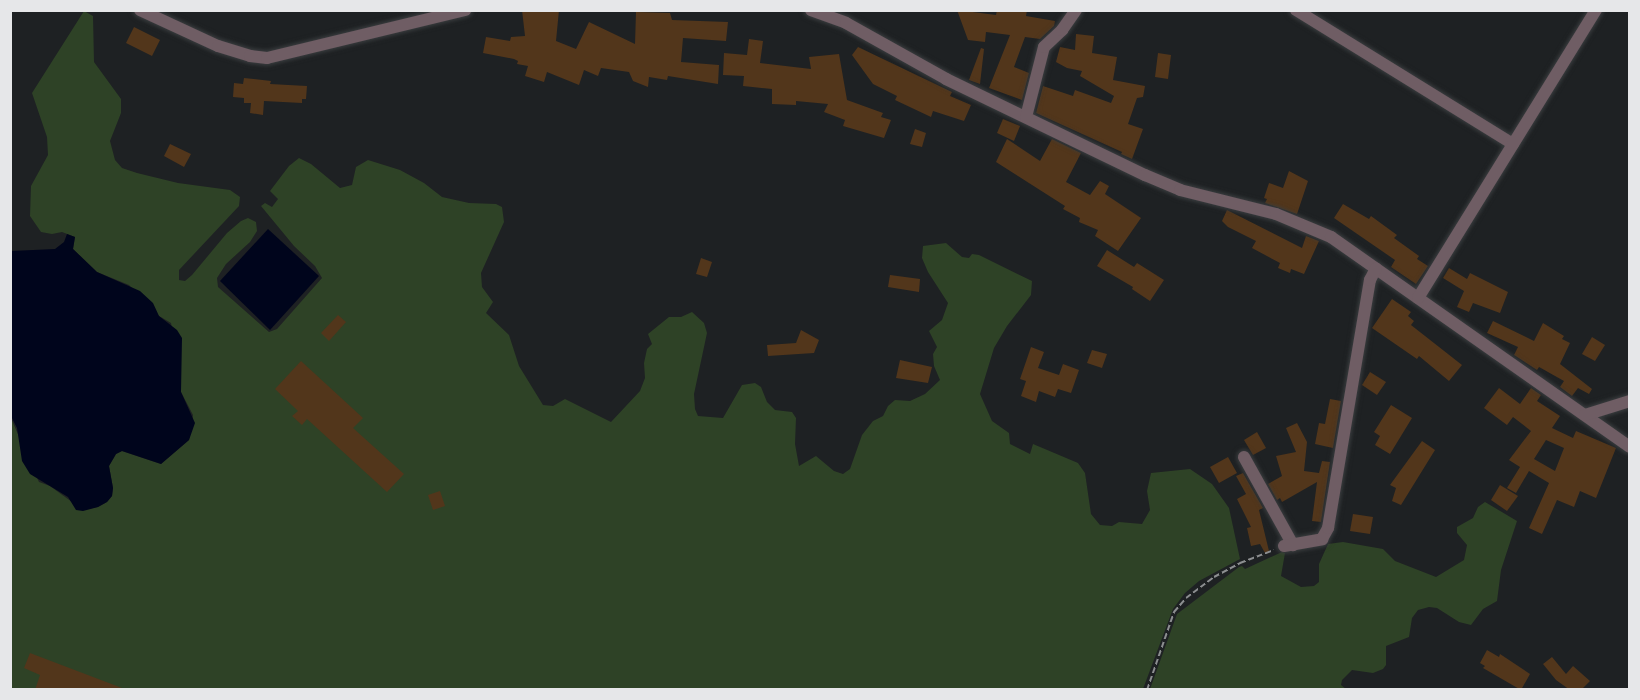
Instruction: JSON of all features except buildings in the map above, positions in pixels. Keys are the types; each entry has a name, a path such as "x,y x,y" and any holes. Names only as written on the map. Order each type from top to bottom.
{"street":[{"path":"140,10 218,46 250,56 267,58 464,11"},
{"path":"811,10 846,23 946,79 1111,160 1180,190 1233,201 1301,223 1331,237 1629,447"},
{"path":"1026,117 1044,47 1062,30 1076,10"},
{"path":"1296,10 1514,144"},
{"path":"1419,298 1596,10"},
{"path":"1244,457 1289,546 1322,539 1328,528 1370,280 1376,268"},
{"path":"1585,415 1629,401"}],"path":[{"path":"1147,690 1174,612 1186,598 1214,577 1240,563 1289,546"}],"green space":[{"path":"84,11 93,16 94,62 121,99 121,113 110,141 115,160 122,168 137,173 178,183 230,190 240,197 239,206 179,270 179,280 185,281 192,275 227,233 241,221 248,218 256,222 257,231 250,242 226,264 217,278 218,287 269,332 277,329 322,278 315,266 294,246 261,206 265,203 272,207 278,199 270,191 289,166 299,158 311,164 340,188 352,185 356,167 368,160 400,170 424,183 442,197 469,203 496,204 502,207 504,222 481,273 482,287 493,302 486,313 509,335 519,366 543,405 553,406 565,399 611,422 640,391 645,378 644,363 647,349 652,344 648,334 669,317 681,317 692,312 704,323 707,333 694,394 698,416 723,418 742,385 755,383 761,387 767,402 775,410 792,412 796,418 795,444 799,466 816,456 834,471 843,474 850,469 862,435 873,421 883,416 888,406 895,400 910,401 925,394 940,380 934,366 933,354 937,347 929,331 942,320 948,303 928,272 922,258 923,246 946,243 962,257 969,258 972,254 979,255 1032,281 1031,295 1007,326 994,348 980,394 992,421 1009,433 1010,444 1030,454 1033,444 1078,463 1085,473 1091,514 1100,525 1112,526 1119,522 1142,524 1150,510 1147,491 1151,473 1190,469 1212,484 1229,508 1240,559 1199,581 1185,593 1173,609 1143,689 11,689 10,416 39,482 50,486 83,510 98,507 112,496 109,466 116,454 122,451 161,464 189,440 193,415 181,392 171,323 159,316 129,285 97,272 73,249 75,237 62,232 52,234 41,232 30,216 31,186 48,155 47,137 32,93"},
{"path":"1485,502 1517,521 1501,570 1497,601 1483,609 1471,625 1459,622 1437,608 1429,607 1418,610 1412,618 1409,637 1386,646 1386,665 1383,669 1373,673 1352,670 1342,680 1341,685 1346,689 1150,689 1177,614 1239,567 1242,566 1245,569 1282,552 1285,553 1281,576 1301,587 1314,586 1319,582 1319,564 1328,544 1343,542 1383,549 1395,561 1436,577 1464,560 1467,545 1457,533 1457,527 1473,518 1478,507"}],"water":[{"path":"268,229 319,276 270,330 220,281"},
{"path":"67,234 75,237 73,249 97,272 140,291 153,303 159,316 177,330 182,338 181,392 195,423 189,440 161,464 122,451 116,454 109,466 112,496 98,507 83,511 76,510 68,497 30,474 22,461 17,428 11,416 11,251 55,249 64,242"}]}
